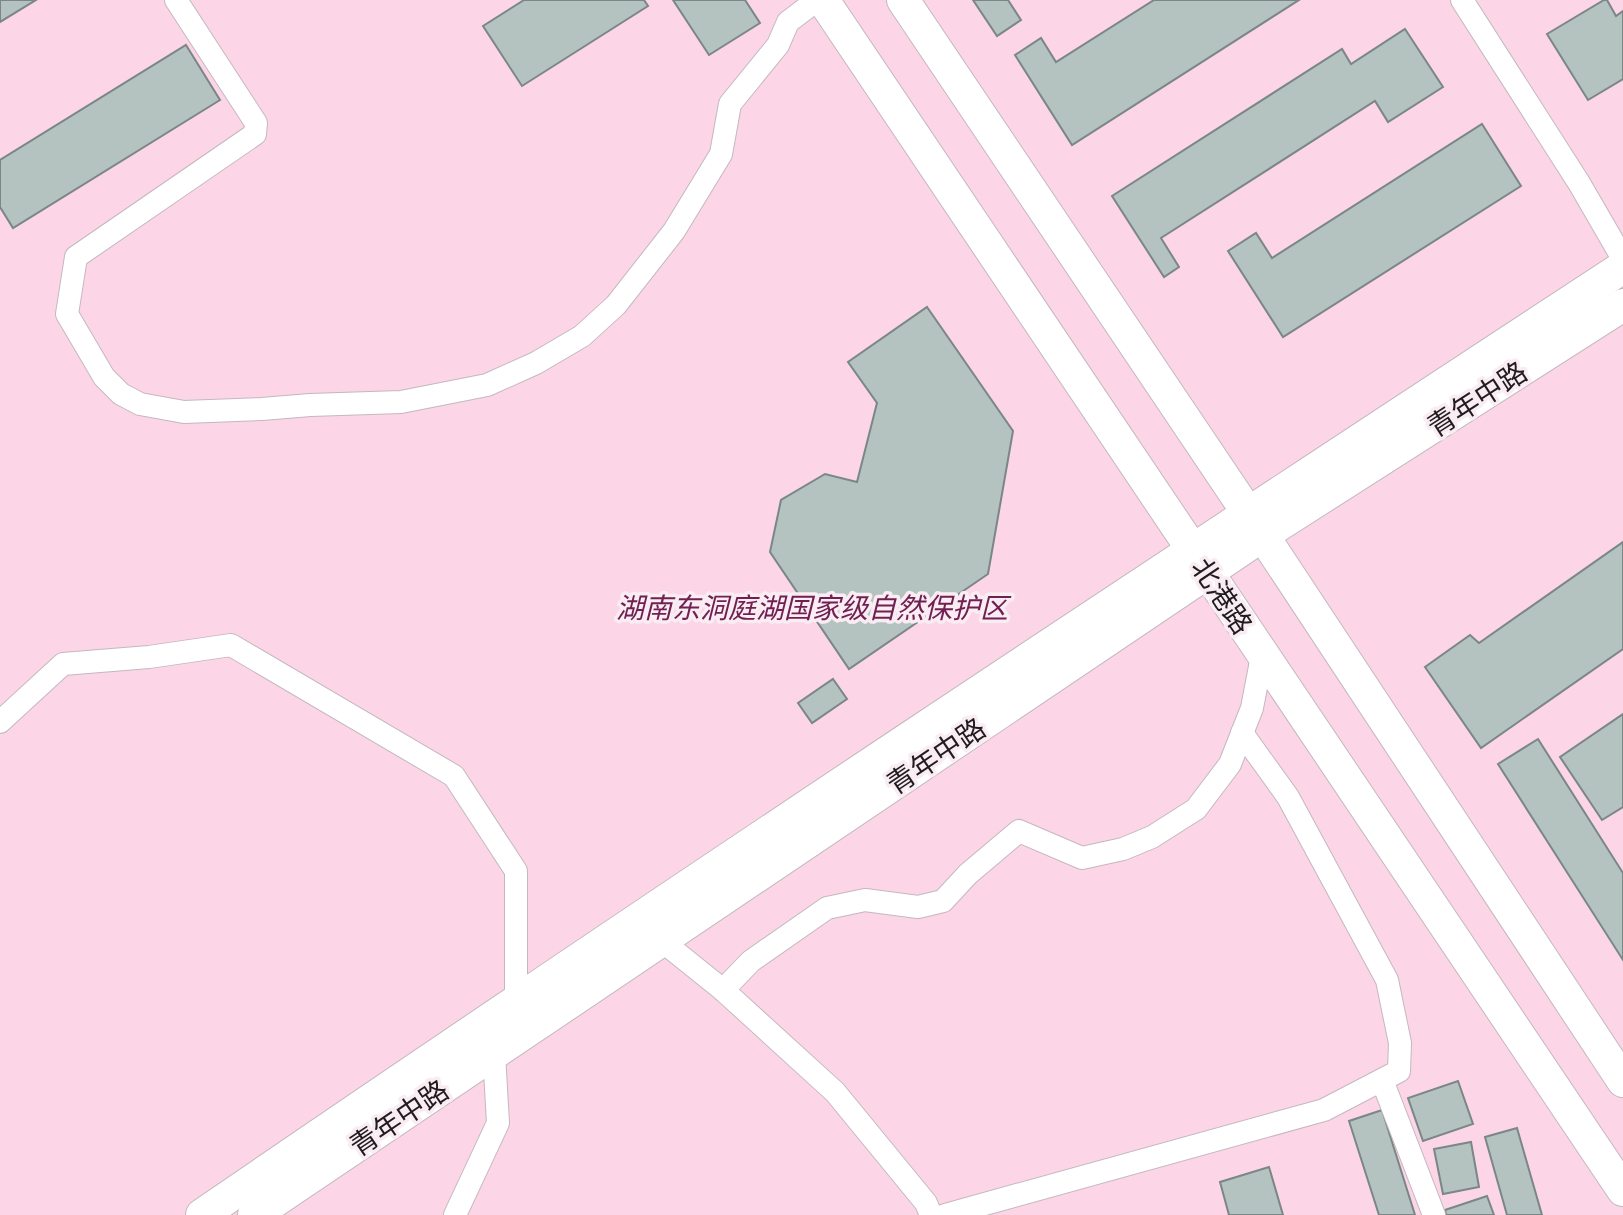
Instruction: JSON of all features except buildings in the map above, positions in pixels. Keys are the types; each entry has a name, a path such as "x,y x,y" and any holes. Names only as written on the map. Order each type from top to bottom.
{"main road":[{"name":"北港路","path":"823,0 1623,1190"},
{"path":"903,0 1256,524 1623,1081"},
{"path":"1256,524 1623,267"},
{"name":"青年中路","path":"254,1215 662,941 1256,524 1623,305"},
{"path":"202,1215 516,1000 1199,562"}],"street":[{"path":"176,0 256,123 255,134 76,257 67,314 104,377 121,394 140,404 184,412 416,399 487,385 536,363 582,336 616,305 674,231 721,154 730,104 778,45 788,22 817,0"},
{"path":"1462,0 1579,183 1623,259"},
{"path":"0,722 63,664 149,657 231,645 454,776 516,871 516,1000"},
{"path":"723,990 751,961 827,908 865,900 918,907 943,901 968,874 1019,831 1082,858 1123,849 1152,837 1196,809 1230,764 1252,708 1262,656"},
{"path":"945,1215 1324,1110 1399,1071 1400,1043 1387,980 1288,797 1242,733"},
{"path":"662,941 723,990 835,1092 926,1203 931,1215"},
{"path":"455,1215 498,1123 494,1054"},
{"path":"1382,1080 1434,1215"}],"green space":[{"name":"湖南东洞庭湖国家级自然保护区","path":"0,0 1623,0 1623,1215 0,1215"}]}
